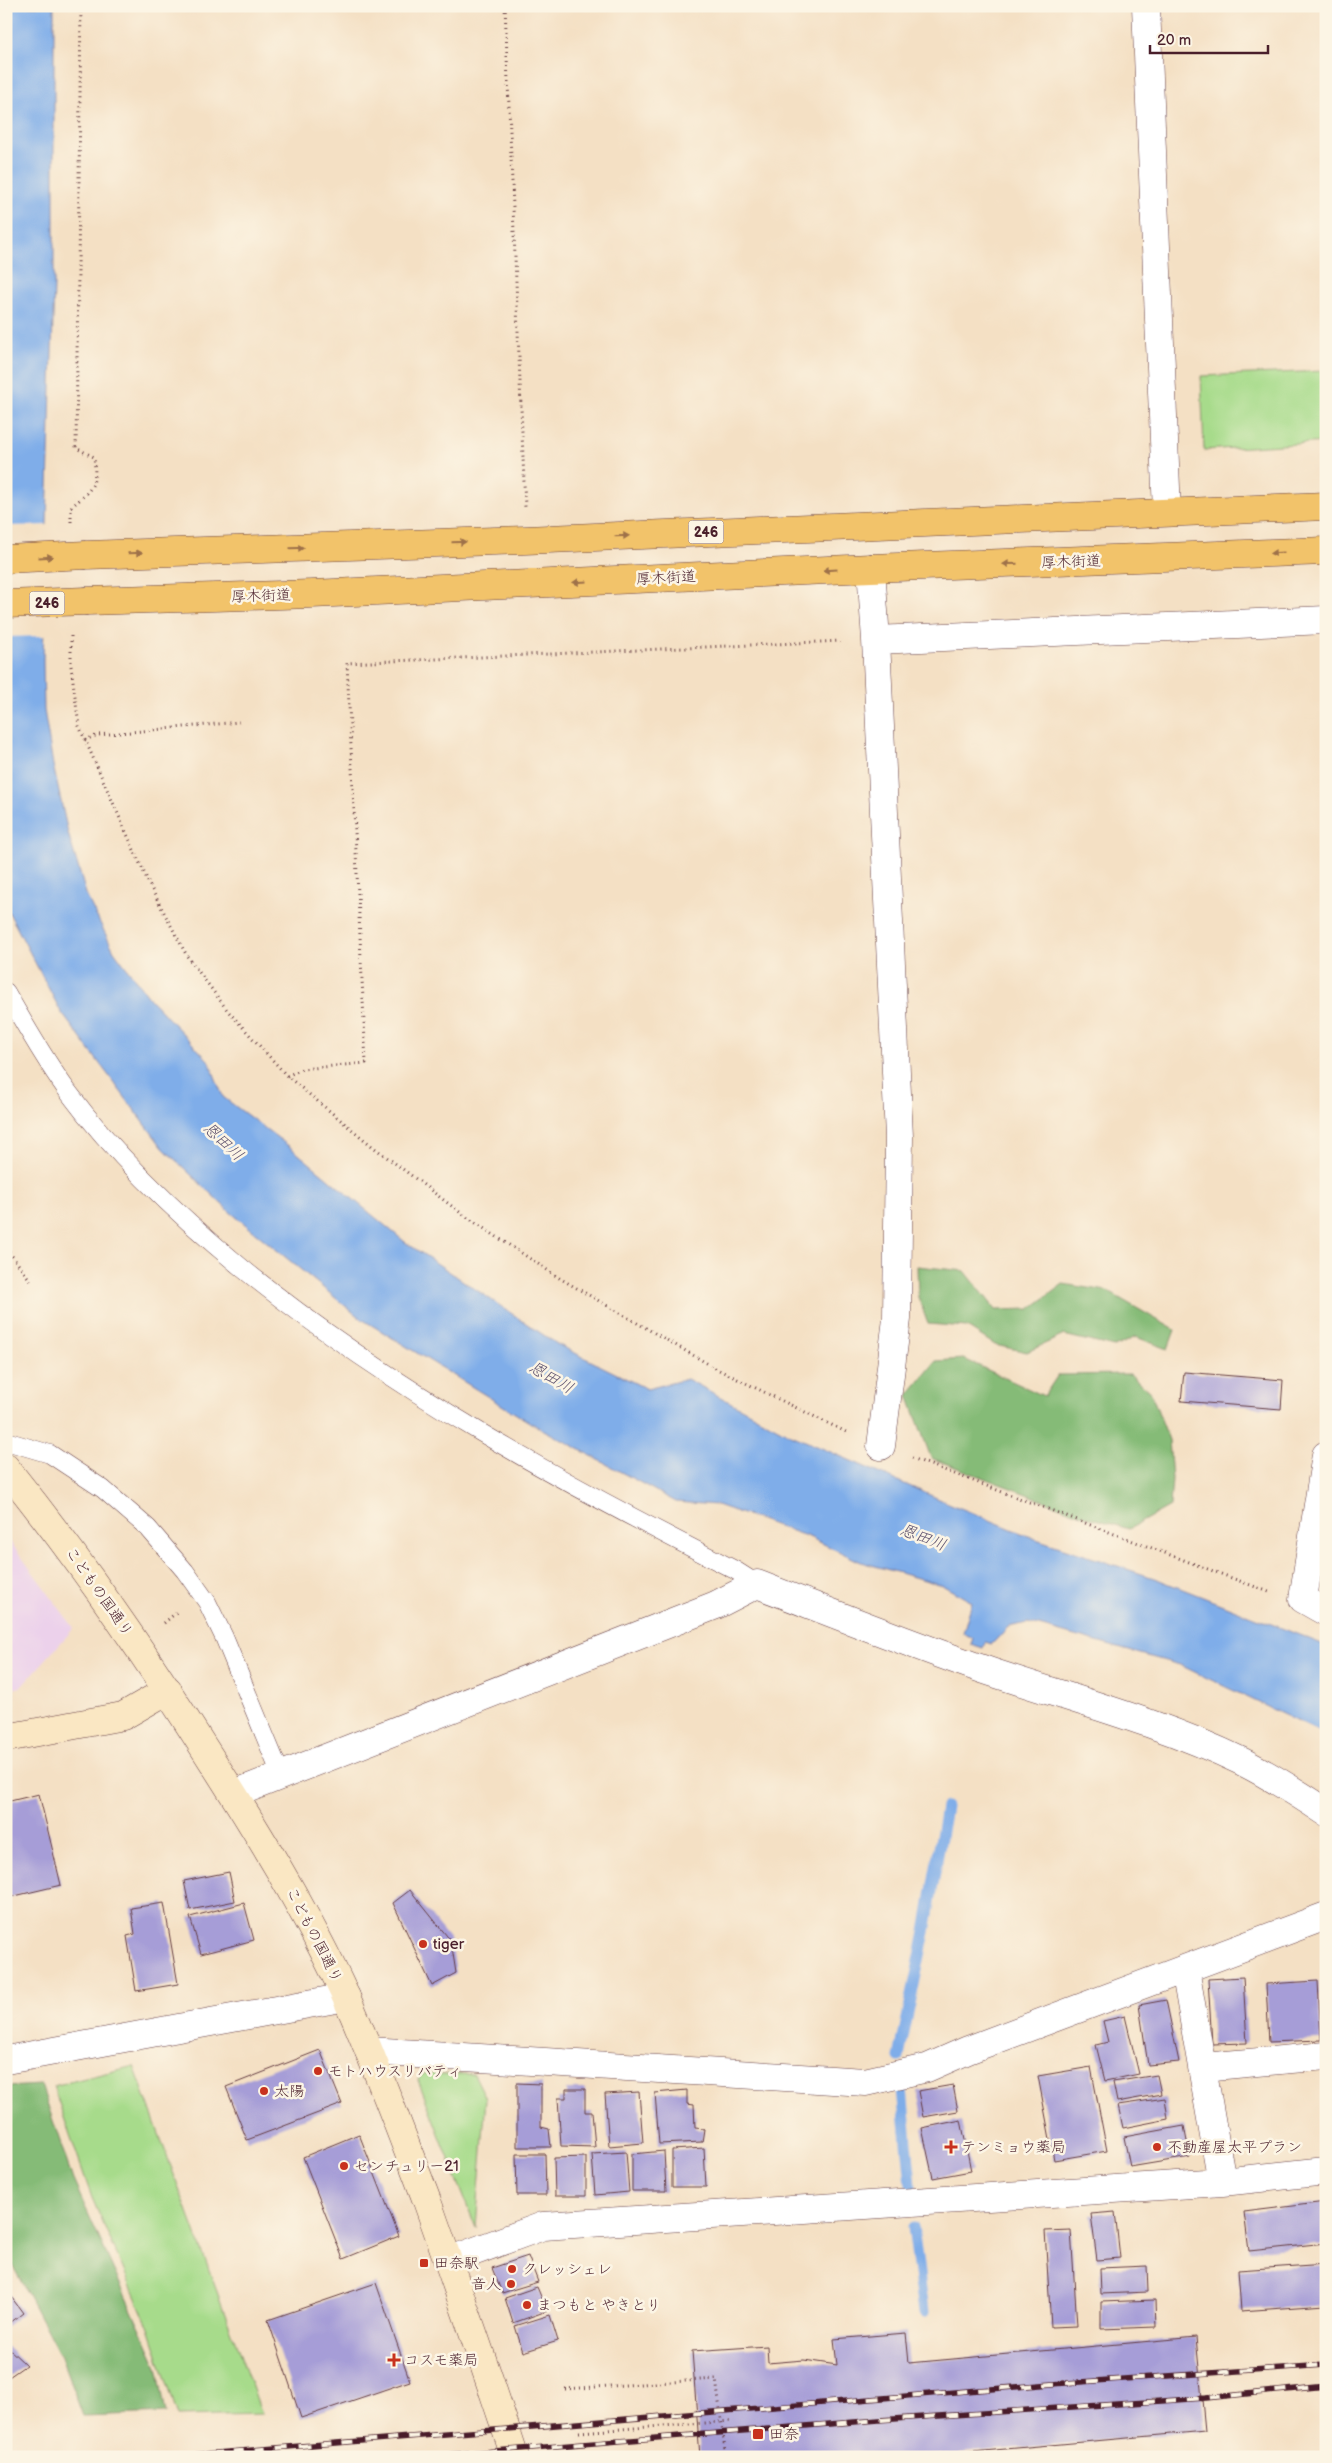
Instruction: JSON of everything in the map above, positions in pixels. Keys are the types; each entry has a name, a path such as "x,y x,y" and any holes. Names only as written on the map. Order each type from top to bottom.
{"highway":[{"name":"246","path":"6,559 525,540 1326,506"},
{"name":"厚木街道","path":"6,604 312,594 871,568 1326,551"}],"main road":[{"name":"こどもの国通り","path":"6,1468 61,1538 168,1690 286,1880 346,1997 388,2096 448,2261 515,2457"},
{"path":"6,1738 123,1716 168,1690"}],"street":[{"path":"1146,6 1167,512"},
{"path":"871,568 899,1136 897,1319 881,1446"},
{"path":"876,640 1326,620"},
{"path":"1315,1606 1326,1454"},
{"path":"234,1794 716,1605 757,1584 939,1654 1127,1716 1197,1742 1241,1762 1293,1790 1326,1812"},
{"path":"369,2051 864,2082 927,2068 968,2050 1326,1916"},
{"path":"1185,1970 1222,2182"},
{"path":"6,2060 346,1997"},
{"path":"1203,2067 1326,2056"},
{"path":"448,2261 543,2226 1222,2182 1326,2171"}],"lane":[{"path":"6,992 36,1044 69,1094 148,1185 202,1235 294,1310 376,1366 557,1477 735,1570 757,1584"},
{"path":"6,1441 50,1454 103,1489 148,1528 185,1571 207,1602 224,1637 280,1775"}],"path":[{"path":"76,448 81,6"},
{"path":"505,6 525,540"},
{"path":"287,1076 302,1069 366,1063 347,664 876,640"},
{"path":"71,666 79,726 150,886 188,956 228,1011 287,1076 372,1146 465,1216 561,1280 717,1370 833,1427 1284,1598 1315,1606"},
{"path":"85,740 98,734 238,722"},
{"path":"6,1248 33,1284"},
{"path":"565,2388 716,2379 726,2457"},
{"path":"579,2432 732,2421"}],"shaded area":[{"path":"6,1536 74,1628 21,1687 6,1690"}],"green space":[{"path":"1326,371 1326,442 1204,450 1201,376"},
{"path":"917,1266 965,1271 996,1310 1030,1309 1063,1284 1107,1291 1175,1330 1168,1349 1136,1337 1114,1347 1064,1335 1027,1352 995,1345 967,1327 928,1324 918,1297"},
{"path":"964,1359 1044,1396 1058,1375 1130,1374 1151,1393 1169,1440 1172,1479 1170,1506 1129,1529 1082,1515 931,1458 908,1395 936,1361"},
{"path":"134,2066 262,2414 178,2416 149,2328 92,2198 53,2086"},
{"path":"422,2074 474,2074 486,2098 476,2228 418,2080"},
{"path":"41,2085 73,2180 157,2366 166,2413 83,2416 61,2357 6,2253 6,2087"}],"water":[{"name":"恩田川","path":"6,6 54,6 54,284 43,661 44,710 53,765 68,833 87,897 114,951 150,999 209,1061 223,1097 290,1147 405,1242 557,1344 647,1389 687,1379 789,1434 953,1505 1036,1539 1157,1579 1322,1644 1326,1647 1326,1735 1180,1665 1028,1623 1008,1627 992,1644 985,1642 983,1648 971,1644 973,1638 963,1633 972,1602 942,1585 861,1562 809,1537 717,1505 676,1502 531,1423 360,1318 229,1211 163,1148 61,1012 6,907"}],"pier":[{"path":"50,525 46,636 6,637 6,526"}],"building":[{"path":"1184,1372 1283,1380 1281,1409 1181,1401"},
{"path":"39,1794 61,1885 6,1898 6,1802"},
{"path":"229,1872 235,1901 190,1910 184,1881"},
{"path":"410,1890 451,1941 456,1973 432,1986 393,1903"},
{"path":"164,1903 178,1984 136,1991 127,1936 135,1934 131,1908"},
{"path":"244,1903 254,1940 201,1954 190,1917"},
{"path":"1243,1977 1247,2043 1212,2044 1208,1979"},
{"path":"1318,1981 1321,2040 1269,2042 1266,1984"},
{"path":"1166,2000 1179,2062 1148,2065 1139,2005"},
{"path":"1125,2016 1139,2074 1105,2081 1096,2045 1108,2042 1103,2021"},
{"path":"320,2050 342,2104 247,2140 226,2087"},
{"path":"1091,2067 1107,2151 1054,2160 1038,2076"},
{"path":"1157,2075 1161,2094 1117,2102 1113,2082"},
{"path":"517,2083 541,2084 541,2127 549,2129 551,2147 517,2147"},
{"path":"953,2085 958,2111 923,2117 918,2091"},
{"path":"566,2089 585,2089 585,2112 592,2112 595,2147 561,2146 558,2098 566,2098"},
{"path":"687,2090 687,2104 694,2105 695,2128 704,2129 702,2142 659,2144 655,2093"},
{"path":"639,2092 643,2143 609,2146 605,2094"},
{"path":"1165,2098 1168,2119 1123,2128 1118,2105"},
{"path":"961,2120 971,2171 933,2178 922,2128"},
{"name":"不動産屋太平プラン","path":"1184,2126 1190,2157 1130,2167 1124,2137"},
{"path":"359,2134 399,2236 343,2259 303,2157"},
{"path":"704,2148 706,2187 672,2187 672,2150"},
{"path":"664,2151 666,2191 632,2191 632,2154"},
{"path":"626,2152 629,2192 595,2195 592,2154"},
{"path":"516,2154 545,2154 546,2195 517,2195"},
{"path":"586,2157 586,2196 555,2196 554,2158"},
{"path":"1326,2202 1326,2243 1249,2251 1244,2212"},
{"path":"1115,2212 1120,2258 1097,2260 1091,2214"},
{"path":"1071,2230 1077,2326 1051,2327 1045,2231"},
{"path":"528,2256 538,2282 502,2293 492,2268"},
{"path":"1326,2264 1326,2305 1241,2311 1238,2270"},
{"path":"1147,2266 1148,2292 1101,2294 1100,2268"},
{"path":"376,2283 410,2381 301,2418 268,2320"},
{"path":"537,2287 547,2311 513,2323 505,2298"},
{"path":"6,2290 23,2313 6,2326"},
{"path":"1155,2300 1156,2327 1101,2329 1101,2302"},
{"path":"550,2315 558,2341 523,2352 515,2326"},
{"path":"906,2333 909,2363 1196,2337 1205,2431 917,2457 700,2457 692,2351 767,2346 768,2363 804,2360 837,2365 834,2339"},
{"path":"6,2346 26,2365 6,2379"}],"waterway":[{"path":"899,2057 925,1932 946,1807"},
{"path":"902,2089 911,2185"},
{"path":"913,2227 924,2312"}],"railway":[{"path":"167,2457 1052,2384 1326,2365"},
{"path":"420,2457 879,2420 1206,2398 1326,2386"}],"place":[{"name":"tiger","path":"423,1944"},
{"name":"モトハウスリバティ","path":"318,2071"},
{"name":"太陽","path":"264,2091"},
{"name":"テンミョウ薬局","path":"951,2147"},
{"name":"不動産屋太平プラン","path":"1157,2147"},
{"name":"センチュリー21","path":"344,2166"},
{"name":"田奈駅","path":"424,2263"},
{"name":"クレッシェレ","path":"512,2269"},
{"name":"音人","path":"511,2284"},
{"name":"まつもと やきとり","path":"527,2305"},
{"name":"コスモ薬局","path":"394,2360"},
{"name":"田奈","path":"758,2434"}]}
